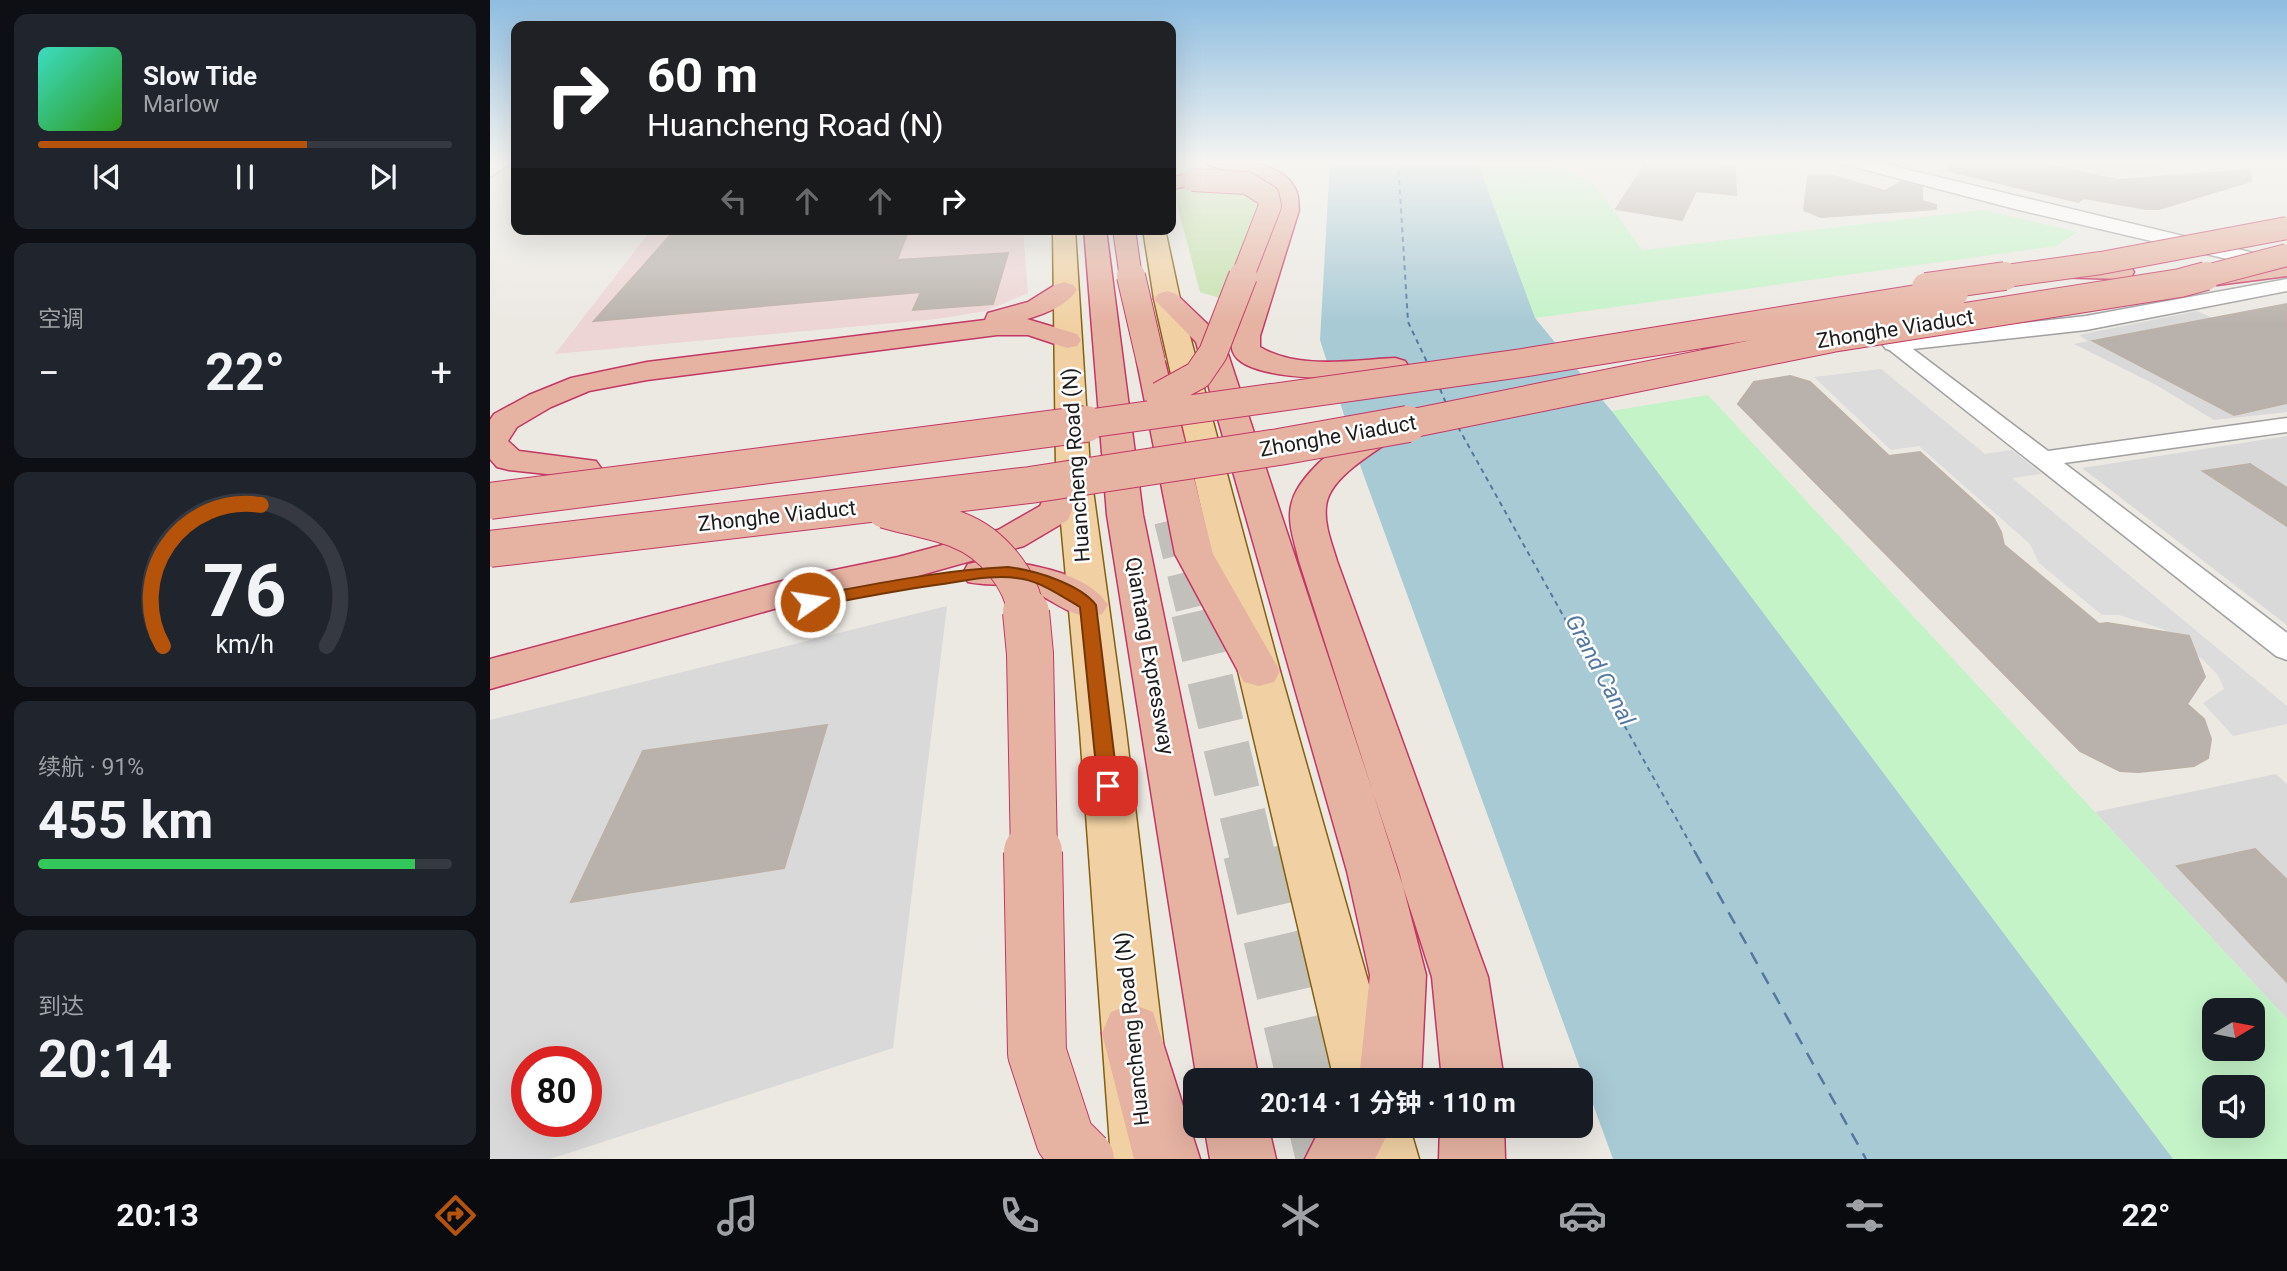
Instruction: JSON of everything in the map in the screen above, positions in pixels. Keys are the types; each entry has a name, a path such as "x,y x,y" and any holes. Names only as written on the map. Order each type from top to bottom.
{"highway":[{"path":"490,482 584,468 893,433 1156,379 1198,374 1213,353 1266,215"},
{"path":"1286,215 1246,336 1246,351 1258,361 1285,368 1395,367"},
{"path":"1156,379 1395,367 1835,299 2037,272 2287,231"},
{"name":"Qiantang Expressway","path":"1096,235 1125,515 1226,1068"},
{"path":"1125,235 1132,286 1156,379 1194,554 1259,671"},
{"path":"2037,272 2122,272 2287,241"},
{"name":"Zhonghe Viaduct","path":"490,549 1030,485 1388,428 1819,341 2286,267"},
{"name":"Zhonghe Viaduct","path":"490,501 1140,417 1522,363 1886,302 2122,272"},
{"path":"490,411 577,376 992,320 1037,308 1064,290"},
{"path":"1167,299 1209,339 1374,872 1398,975 1392,1068"},
{"path":"584,468 509,460 491,442 505,421 540,401 581,384 650,366 1007,326 1031,327 1067,340"},
{"path":"1388,428 1333,468 1316,486 1309,503 1310,526 1318,561 1460,978 1471,1068"},
{"path":"490,690 900,577 1011,538 1055,512 1073,468"},
{"path":"870,506 960,531 999,558 1024,595 1030,654 1037,1053 1065,1139 1085,1159"},
{"path":"490,674 786,593 900,577 1008,572 1029,575 1060,588 1088,605"},
{"path":"1132,1033 1167,1159"},
{"path":"1238,1138 1242,1159"},
{"path":"1338,1159 1352,1138"},
{"path":"1472,1138 1472,1159"}],"main road":[{"path":"2193,243 2287,231"},
{"name":"Huancheng Road (N)","path":"1064,235 1064,290 1073,468 1144,1159"},
{"path":"1155,235 1167,299 1259,671 1362,1068"},
{"path":"1380,1138 1386,1159"}],"street":[{"path":"2068,215 2286,267"},
{"path":"1894,344 2086,323 2286,267"},
{"path":"1894,344 2287,649"},
{"path":"2043,459 2287,425"}],"shaded area":[{"path":"647,235 1023,235 1028,293 986,311 937,319 555,354"},
{"path":"2197,311 2287,352 2287,412 2214,420 2158,386 2074,344 2088,341 2079,335"},
{"path":"1881,369 1985,454 2012,450 2042,474 2012,478 2287,706 2287,724 2233,736 2203,703 2224,689 2218,675 2202,659 2163,629 2119,615 2102,615 2039,563 2030,544 1919,446 1891,450 1814,377"},
{"path":"2287,436 2287,625 2082,468"},
{"path":"947,606 893,1048 550,1159 490,1159 490,720"},
{"path":"2276,774 2287,784 2287,1019 2095,812"}],"green space":[{"path":"1180,215 1263,215 1223,299 1200,292"},
{"path":"1497,215 1616,215 1642,250 1940,215 2005,215 2078,232 2056,246 1535,318"},
{"path":"1708,395 2287,1019 2287,1159 2173,1159 1611,411"}],"water":[{"name":"Grand Canal","path":"1327,215 1497,215 1535,318 1614,414 2173,1159 1613,1159 1593,1104 1593,1068 1580,1068 1361,468 1320,340"}],"building":[{"path":"1653,215 1684,215 1682,220"},
{"path":"1816,215 1849,215 1821,217"},
{"path":"671,235 907,235 897,260 1008,253 993,304 913,310 921,292 594,321"},
{"path":"2287,304 2287,403 2234,415 2093,341"},
{"path":"1790,376 1810,382 1889,456 1920,452 1994,519 2004,545 2099,624 2189,636 2205,677 2187,704 2204,719 2211,739 2208,758 2194,766 2139,772 2120,771 2080,751 1738,404 1754,382"},
{"path":"2250,464 2287,488 2287,526 2203,471"},
{"path":"827,725 784,868 571,902 643,751"},
{"path":"2255,849 2287,880 2287,982 2177,866"}],"ferry route":[{"path":"1401,215 1408,322 1427,362"},
{"path":"1440,389 1446,403"},
{"path":"1458,427 1696,854"},
{"path":"1695,852 1866,1159"}],"tunnel":[{"path":"1172,520 1195,614"},
{"path":"1194,612 1252,854"},
{"path":"1252,852 1303,1068"},
{"path":"1320,1138 1325,1159"}],"route":[{"path":"810,602 851,592 977,573 1008,572 1029,575 1060,588 1088,605 1108,786"}]}
